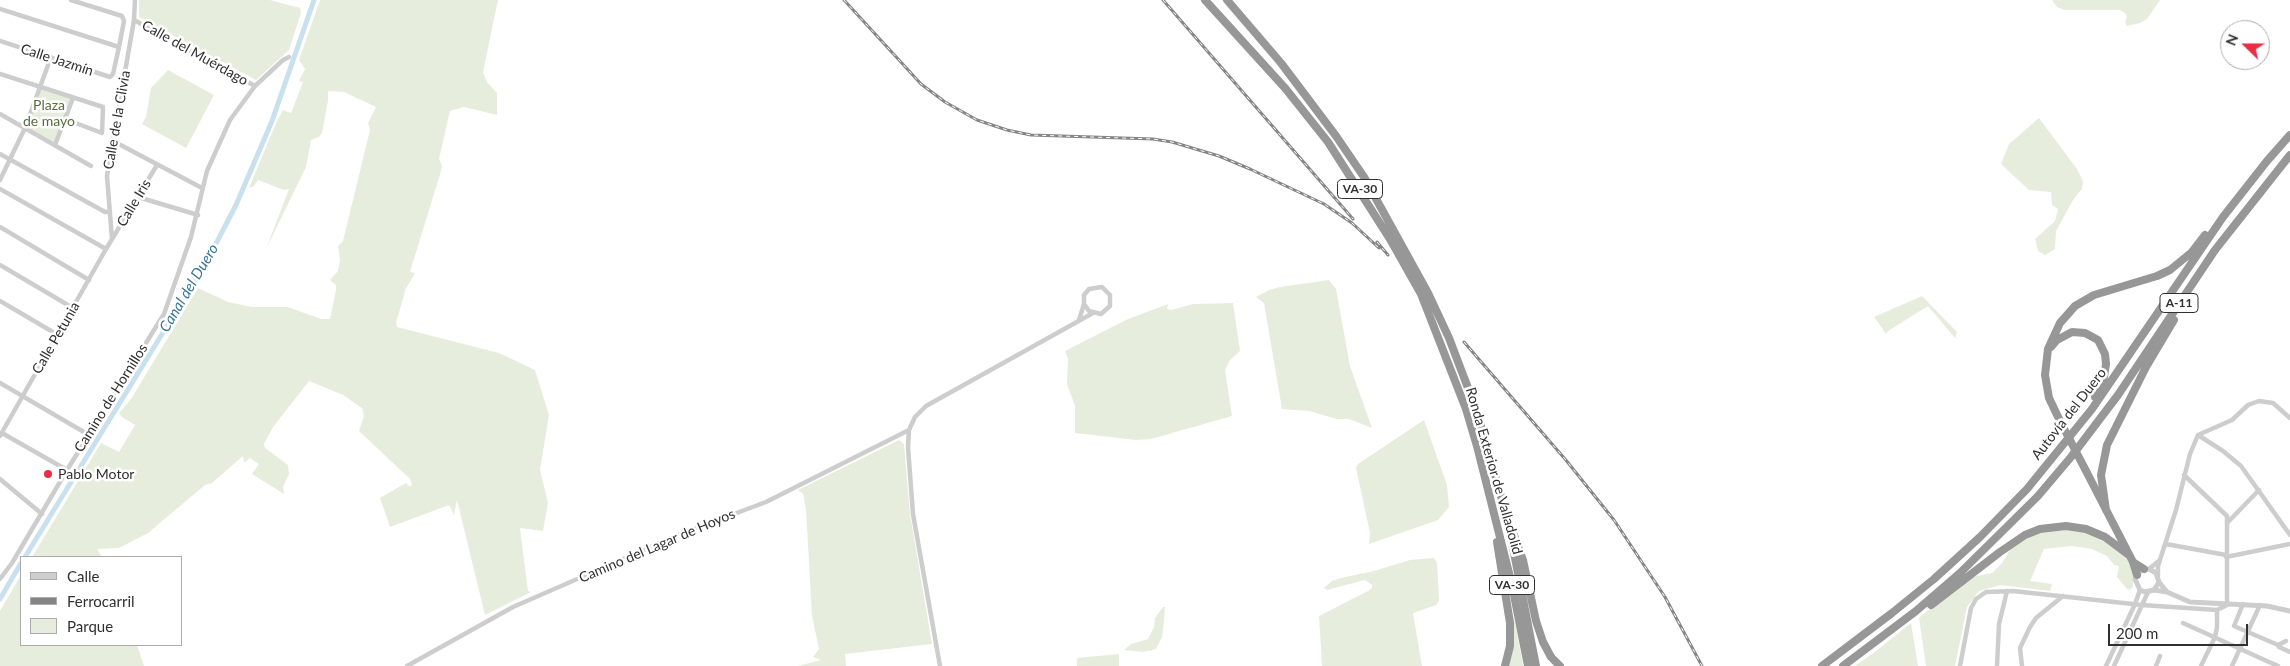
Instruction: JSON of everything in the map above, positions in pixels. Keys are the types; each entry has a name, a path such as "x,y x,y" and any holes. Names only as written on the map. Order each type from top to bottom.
{"highway":[{"name":"Ronda Exterior de Valladolid","path":"1205,0 1285,88 1328,142 1390,239 1421,294 1444,349 1468,416 1493,505 1528,666"},
{"name":"Ronda Exterior de Valladolid","path":"1227,0 1281,63 1364,177 1405,249 1449,338 1476,409 1508,522 1536,666"},
{"name":"Autovía del Duero","path":"1822,666 1919,592 2007,510 2064,445 2092,409 2223,217 2267,160 2290,135"},
{"name":"Autovía del Duero","path":"1844,666 1960,574 2012,524 2066,464 2118,395 2215,250 2290,155"},
{"path":"2136,575 2131,558 2060,421 2047,391 2045,375 2046,358 2053,334 2075,306 2094,295 2157,276 2180,263 2192,252 2243,184 2267,160"},
{"path":"2106,510 2101,475 2107,445 2146,367 2217,253 2284,163"},
{"path":"2007,510 2092,402 2104,377 2106,364 2102,345 2093,336 2085,333 2072,332 2062,336 2053,344 2046,358"},
{"path":"1493,505 1510,623 1510,646 1505,666"},
{"path":"1508,522 1523,560 1542,642 1551,657 1560,666"},
{"path":"1880,639 1936,601 2009,546 2025,535 2040,529 2066,526 2086,529 2105,537 2146,569"}],"street":[{"name":"Calle Jazmín","path":"0,42 110,77 113,74 119,47 124,21 122,16 71,0"},
{"name":"Calle de la Clivia","path":"112,240 107,176 134,20 135,0"},
{"path":"0,9 119,47"},
{"name":"Calle del Muérdago","path":"134,20 255,86"},
{"name":"Camino de Hornillos","path":"0,579 12,563 67,470 164,314 198,215 202,188 230,120 255,86 289,56"},
{"path":"0,180 25,128 50,57"},
{"path":"0,74 103,107 102,133 65,119"},
{"path":"55,145 72,98"},
{"path":"0,114 91,166"},
{"path":"113,141 202,188"},
{"path":"0,154 105,212 110,212"},
{"name":"Calle Iris","path":"112,240 157,165"},
{"path":"0,189 106,249"},
{"path":"138,197 198,215"},
{"path":"0,228 89,280"},
{"name":"Calle Petunia","path":"1,434 112,240"},
{"path":"0,265 73,308"},
{"path":"940,666 913,514 908,447 909,430 914,417 926,406 1079,320 1093,313 1104,312 1110,306 1111,298 1106,289 1097,286 1089,289 1084,295 1084,304 1079,320"},
{"path":"0,301 58,335"},
{"path":"1084,304 1093,313"},
{"path":"0,383 89,435"},
{"path":"2114,666 2142,605 2158,579 2161,559 2184,475 2198,435 2232,420 2248,405 2259,401 2273,403 2290,418"},
{"name":"Camino del Lagar de Hoyos","path":"407,666 513,607 687,531 766,502 909,430"},
{"path":"1,434 67,470"},
{"path":"2198,435 2242,466 2290,535"},
{"path":"2184,475 2227,516 2227,605"},
{"path":"0,479 42,514"},
{"path":"2227,523 2259,490"},
{"path":"2166,544 2226,556 2290,544"},
{"path":"2106,666 2140,590 2136,583 2136,575 2161,559"},
{"path":"2146,569 2158,579 2167,592"},
{"path":"2140,590 2167,592 2190,602 2260,605 2290,612"},
{"path":"1960,666 1973,603 1986,592 2007,591 2142,605 2217,610 2227,605"},
{"path":"1997,666 1998,631 2007,591"},
{"path":"2022,666 2020,648 2030,627 2036,618 2063,596"},
{"path":"2243,604 2234,626 2290,652"},
{"path":"2232,666 2260,605"},
{"path":"2202,666 2215,637 2217,610"},
{"path":"2183,623 2278,666"},
{"path":"2278,645 2286,641"},
{"path":"2156,666 2160,656"},
{"path":"2263,666 2266,660"}],"green space":[{"path":"139,0 270,0 300,8 301,13 289,50 256,80 139,17"},
{"path":"320,0 498,0 483,72 487,82 497,93 497,115 464,107 450,111 439,159 442,166 441,171 410,272 415,273 406,288 396,323 397,327 499,353 535,370 549,415 540,470 548,503 543,531 520,528 528,591 531,592 485,615 457,500 454,515 449,505 390,527 380,498 406,483 410,487 412,484 410,479 359,431 364,416 362,408 343,395 309,381 273,427 264,444 265,448 288,465 289,474 283,487 284,494 252,474 259,464 250,458 244,463 243,456 148,533 119,548 97,549 101,556 33,556 101,443 119,452 135,425 119,413 131,399 198,288 228,302 252,307 288,307 321,319 330,319 336,285 330,280 338,271 340,260 338,246 343,241 370,130 368,123 376,107 344,92 328,91 322,133 319,137 311,140 306,167 266,249 289,189 284,190 258,180 254,186 249,188 283,110 291,113 303,82 299,81 305,69 299,60"},
{"path":"2052,0 2160,0 2147,19 2127,26 2125,22 2127,17 2120,10 2064,10 2057,7"},
{"path":"168,70 214,95 186,148 142,124 146,117 151,88"},
{"name":"Plaza de mayo","path":"41,87 73,98 55,145 25,128"},
{"path":"2039,118 2077,169 2083,181 2082,189 2073,200 2056,231 2055,249 2045,255 2038,251 2035,239 2055,221 2058,209 2052,205 2051,192 2029,190 2001,164 2009,144"},
{"path":"1329,280 1336,289 1350,366 1372,428 1349,419 1337,419 1309,411 1282,409 1264,303 1256,297 1280,287"},
{"path":"1922,296 1957,332 1955,338 1928,306 1886,334 1874,317"},
{"path":"1233,303 1240,351 1230,360 1225,370 1232,416 1151,439 1136,440 1075,433 1075,406 1067,384 1068,359 1065,351 1128,319 1168,304 1167,309 1171,310 1193,304"},
{"path":"1424,420 1447,485 1449,507 1438,520 1369,544 1370,533 1356,468 1358,464"},
{"path":"899,440 904,444 910,514 932,644 845,654 846,666 798,666 821,660 813,657 819,649 812,616 806,509 803,494 798,490"},
{"path":"2067,530 2084,532 2106,541 2125,556 2133,575 2133,587 2129,590 2127,589 2117,577 2119,566 2114,565 2107,556 2092,549 2072,546 2044,549 2030,581 2052,584 2050,591 2001,585 1979,591 1967,607 1955,666 1926,666 1919,618 1922,615 1972,577 1992,573 2002,563 2010,550 2033,535 2049,531"},
{"path":"1434,558 1437,563 1439,601 1436,605 1413,613 1422,666 1322,666 1319,616 1368,591 1372,588 1372,585 1365,580 1327,590 1324,588 1332,581 1341,578 1374,571 1410,560"},
{"path":"20,577 20,646 137,646 144,666 0,666 0,611"},
{"path":"1165,607 1162,637 1156,649 1143,652 1124,650 1131,644 1148,639 1154,627 1155,618"},
{"path":"1511,608 1516,627 1523,666 1508,666"},
{"path":"1911,623 1918,666 1855,666 1876,651"},
{"path":"1119,654 1119,666 1077,666 1077,658"}],"waterway":[{"name":"Canal del Duero","path":"26,556 207,261 236,205 272,121 314,0"},
{"name":"Canal del Duero","path":"0,599 20,565"}],"railway":[{"path":"844,0 921,84 945,102 977,120 1007,130 1031,135 1153,139 1172,142 1219,156 1324,204 1352,223 1379,248"},
{"path":"1163,0 1353,219"},
{"path":"1377,242 1388,255"},
{"path":"1464,342 1565,459 1614,520 1665,597 1702,666"}],"place":[{"name":"Pablo Motor","path":"48,474"}]}
